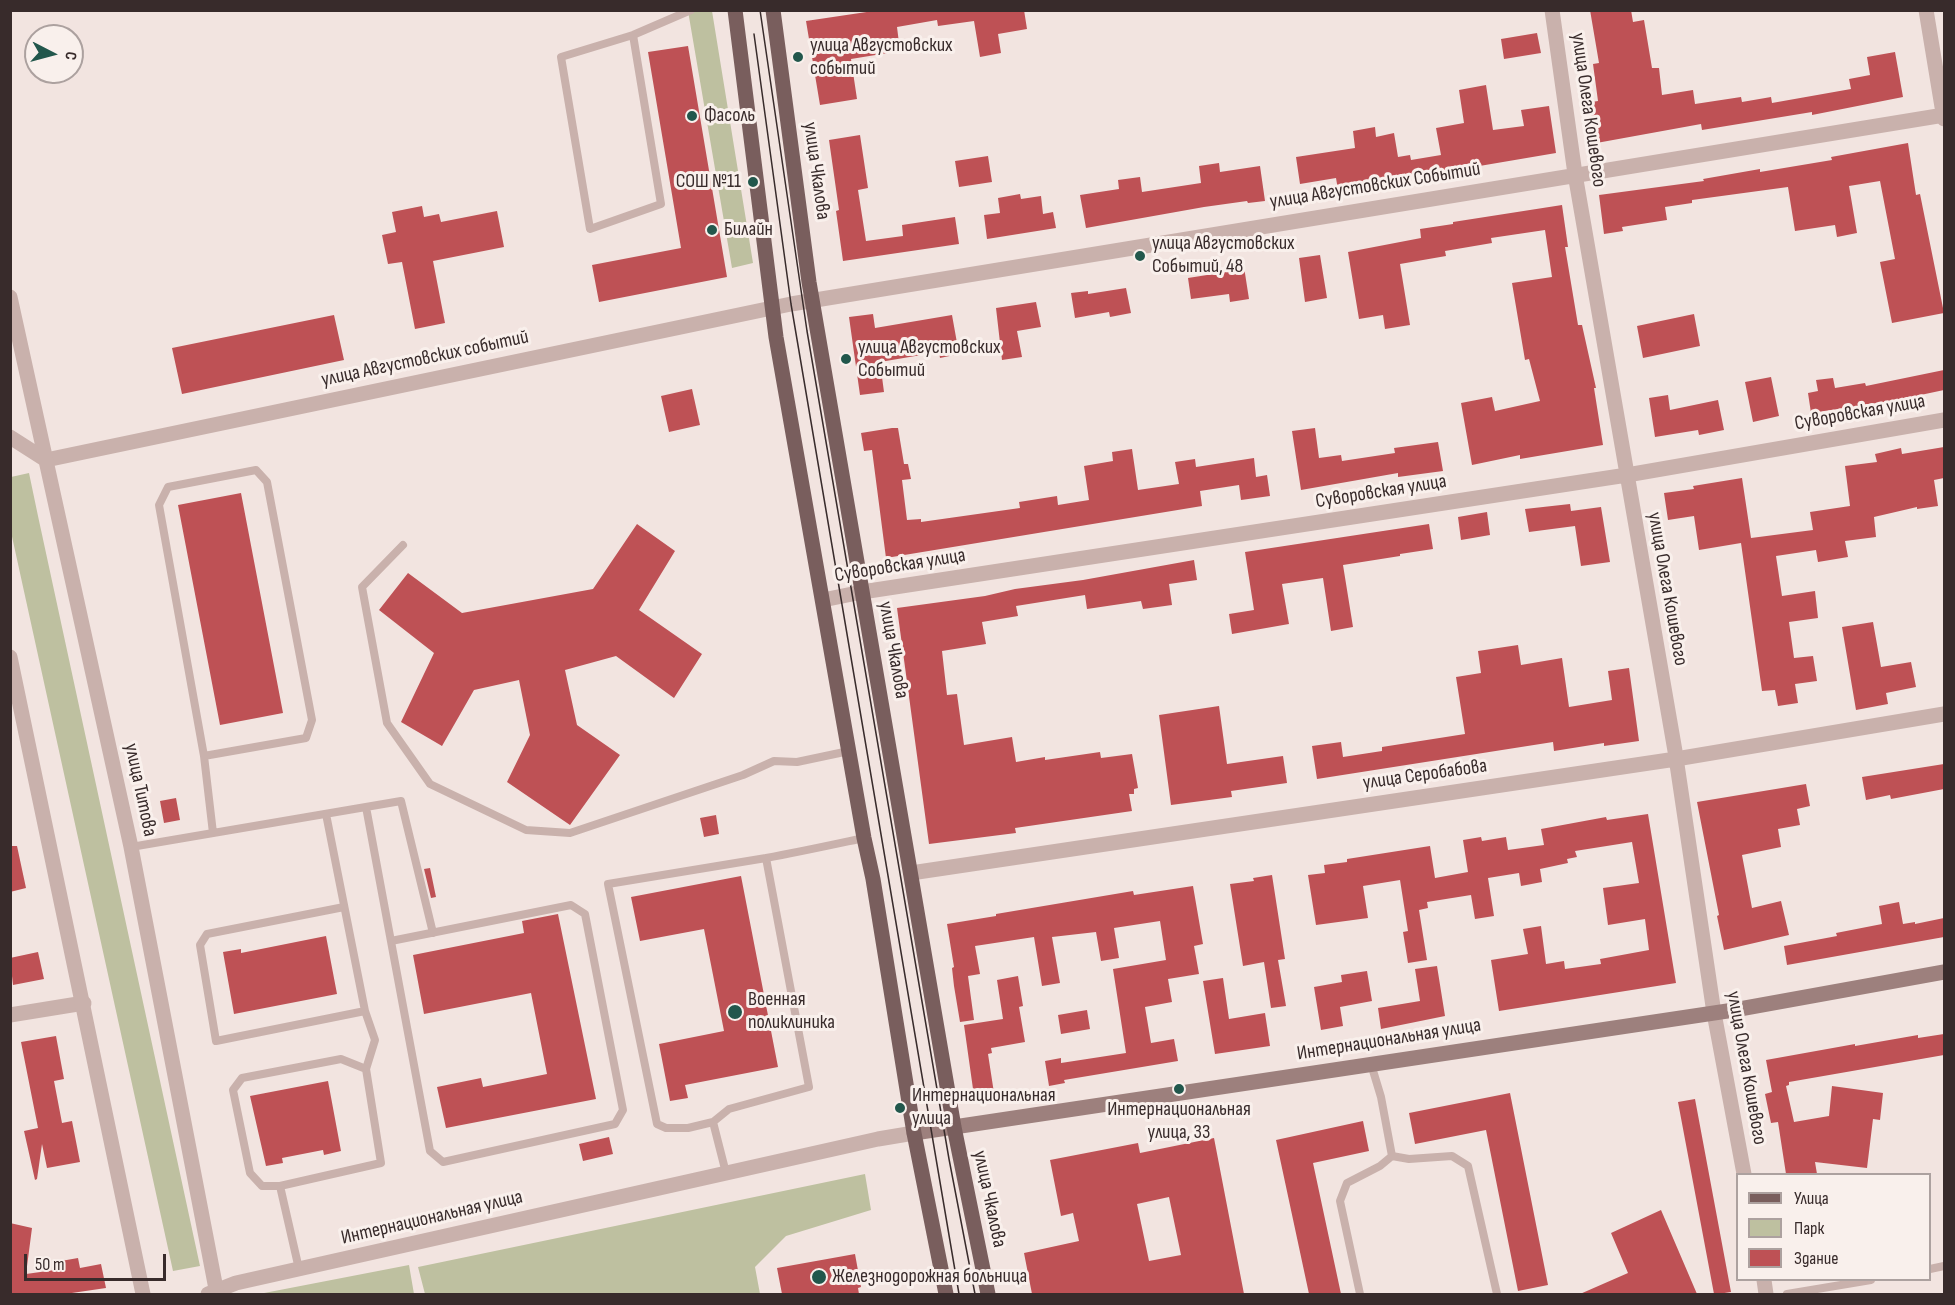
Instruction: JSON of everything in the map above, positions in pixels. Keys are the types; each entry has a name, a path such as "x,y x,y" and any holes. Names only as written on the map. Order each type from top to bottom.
{"main road":[{"path":"735,10 772,308 873,879 914,1133 946,1294"},
{"name":"улица Чкалова","path":"773,10 813,301 954,1127 988,1294"},
{"name":"Интернациональная улица","path":"914,1133 1714,1012 1944,972"}],"street":[{"name":"улица Олега Кошевого","path":"1552,10 1575,174 1676,759 1714,1012 1744,1173"},
{"path":"1926,10 1944,116"},
{"name":"улица Августовских Событий","path":"813,301 1575,174 1944,116"},
{"name":"улица Титова","path":"10,297 130,847 214,1293"},
{"name":"улица Августовских событий","path":"46,460 813,301"},
{"name":"Суворовская улица","path":"823,600 862,592 1627,475 1944,420"},
{"path":"10,437 46,460"},
{"path":"10,657 15,707 84,1003 143,1294"},
{"name":"улица Серобабова","path":"911,873 1676,759 1944,714"},
{"path":"10,1015 84,1003"},
{"name":"Интернациональная улица","path":"214,1293 236,1283 878,1139 914,1133"}],"lane":[{"path":"633,35 661,204 590,229 561,57 633,35 691,10"},
{"path":"204,756 306,738 312,720 267,483 256,470 168,487 159,505 204,756 213,833"},
{"path":"403,545 362,587 387,723 430,784 526,830 570,833 743,775 774,760 797,762 849,751"},
{"path":"130,847 401,801 433,933"},
{"path":"366,807 430,1151 443,1162 615,1124 623,1110 585,914 571,905 391,941"},
{"path":"326,814 365,1011 375,1040 366,1069 381,1163 280,1186 261,1186 250,1173 233,1090 242,1078 341,1059 366,1069"},
{"path":"766,858 809,1087 729,1109 713,1122 688,1128 666,1128 657,1124 608,884 766,858 864,838"},
{"path":"344,907 207,934 200,945 216,1041 365,1011"},
{"path":"1371,1064 1381,1097 1392,1156"},
{"path":"713,1122 726,1173"},
{"path":"1360,1294 1340,1201 1347,1183 1380,1166 1392,1156"},
{"path":"1392,1156 1409,1160 1452,1156 1468,1166 1497,1294"},
{"path":"280,1186 299,1269"},
{"path":"1787,1294 1865,1281"}],"green space":[{"path":"688,11 712,11 753,263 732,268"},
{"path":"29,473 200,1266 173,1271 11,532 11,477"},
{"path":"865,1174 871,1210 786,1236 755,1267 760,1294 425,1294 418,1267"},
{"path":"409,1265 414,1294 259,1294"}],"building":[{"path":"880,10 1024,10 1027,29 998,34 1001,53 980,57 974,21 938,26 937,20 897,27 900,51 851,59 857,99 820,105 806,21"},
{"path":"1590,10 1631,10 1633,22 1644,20 1652,68 1659,68 1662,95 1693,90 1695,104 1741,97 1742,102 1771,97 1772,103 1851,89 1849,79 1870,75 1867,57 1895,52 1903,97 1812,115 1812,112 1702,130 1701,124 1591,144 1585,103 1598,101 1593,64 1599,63"},
{"path":"1537,33 1541,53 1504,59 1501,39"},
{"path":"688,46 727,277 599,302 592,265 681,248 648,52"},
{"path":"1486,85 1493,130 1524,126 1521,110 1549,106 1556,153 1338,190 1336,178 1300,184 1296,157 1355,148 1353,131 1375,127 1376,137 1394,133 1398,157 1410,155 1411,160 1441,155 1436,128 1464,123 1459,90"},
{"path":"860,135 868,188 858,190 866,241 903,236 902,225 955,217 959,244 843,261 836,211 839,210 829,140"},
{"path":"1908,143 1916,195 1920,194 1944,313 1892,323 1880,262 1895,259 1880,181 1849,186 1857,233 1837,237 1835,225 1795,231 1788,187 1692,200 1692,203 1665,207 1667,220 1622,227 1623,231 1604,234 1599,195 1832,160 1831,157"},
{"path":"988,156 992,182 959,187 955,161"},
{"path":"1219,163 1220,172 1260,166 1265,201 1204,207 1086,228 1080,195 1119,189 1118,180 1140,177 1142,192 1201,183 1199,166"},
{"path":"1020,194 1021,199 1041,196 1043,214 1053,212 1056,228 987,239 984,215 1000,213 998,198"},
{"path":"1562,205 1568,247 1565,247 1578,325 1582,325 1596,388 1594,388 1603,445 1520,459 1520,455 1472,465 1461,403 1492,397 1495,411 1540,401 1529,359 1525,360 1512,283 1552,277 1545,230 1491,238 1492,243 1445,251 1446,256 1400,264 1410,325 1385,329 1383,315 1359,319 1348,252 1421,238 1420,229"},
{"path":"422,206 424,217 439,214 441,222 497,211 504,247 433,261 445,323 415,329 402,262 388,264 382,235 396,232 392,212"},
{"path":"1320,255 1327,298 1305,302 1299,258"},
{"path":"1244,267 1249,299 1230,302 1229,294 1191,299 1188,278"},
{"path":"1126,288 1131,313 1110,317 1109,312 1075,318 1071,293 1088,291 1088,294"},
{"path":"1036,302 1041,327 1017,331 1022,357 1002,360 996,308"},
{"path":"873,314 875,328 952,315 959,354 940,358 939,352 880,362 884,392 860,395 849,317"},
{"path":"1694,314 1700,346 1643,358 1637,326"},
{"path":"334,315 344,360 182,394 172,348"},
{"path":"1944,370 1944,390 1897,400 1811,413 1808,393 1818,391 1816,380 1833,378 1835,388 1865,383 1866,386"},
{"path":"1771,377 1779,416 1753,422 1745,382"},
{"path":"692,389 700,425 669,432 661,396"},
{"path":"1668,395 1670,410 1718,400 1724,430 1699,435 1698,430 1655,437 1649,398"},
{"path":"898,428 904,464 908,464 911,479 902,480 907,520 921,519 921,522 1020,508 1019,502 1057,496 1058,505 1089,500 1084,466 1113,461 1112,452 1132,449 1138,490 1179,484 1175,462 1195,459 1196,467 1254,458 1256,477 1267,475 1270,496 1241,500 1239,485 1200,491 1202,506 886,558 872,450 864,451 861,433"},
{"path":"1315,428 1319,458 1341,455 1342,461 1395,453 1394,448 1438,442 1443,471 1398,477 1398,473 1301,490 1292,431"},
{"path":"1944,447 1944,478 1934,480 1938,506 1917,509 1917,507 1874,517 1876,537 1845,541 1848,557 1818,562 1816,550 1776,556 1782,596 1815,591 1818,618 1789,622 1794,658 1813,656 1817,681 1795,684 1798,703 1778,706 1775,690 1762,691 1741,543 1699,550 1694,516 1668,520 1664,493 1742,478 1751,538 1813,530 1810,512 1850,506 1845,466 1877,462 1875,454 1901,448 1902,454"},
{"path":"241,493 283,713 220,725 178,505"},
{"path":"1570,504 1571,511 1601,507 1610,562 1581,566 1575,526 1529,532 1525,509"},
{"path":"1487,512 1490,535 1461,540 1458,517"},
{"path":"637,524 675,551 639,610 702,654 674,698 616,656 565,670 577,725 620,755 570,825 507,782 530,735 519,680 474,690 442,746 401,722 434,653 379,610 408,573 462,613 593,589"},
{"path":"1429,524 1433,549 1343,565 1353,627 1331,631 1323,578 1282,584 1289,624 1232,634 1229,614 1254,610 1245,552"},
{"path":"1194,560 1197,580 1169,584 1172,605 1143,609 1141,601 1087,609 1085,595 1016,606 1018,616 982,622 986,644 942,651 947,695 957,694 964,745 1012,737 1016,762 1100,752 1101,758 1132,754 1138,788 1134,789 1134,794 1129,794 1132,811 1015,828 1016,833 929,844 897,608 985,596 1015,589 1083,580"},
{"path":"1873,622 1881,667 1911,662 1916,687 1886,693 1888,704 1856,710 1842,627"},
{"path":"1518,645 1521,665 1562,658 1569,707 1612,700 1608,671 1629,668 1639,741 1604,746 1604,743 1554,751 1553,742 1317,779 1312,746 1341,742 1343,757 1382,751 1382,747 1465,734 1456,677 1481,673 1478,651"},
{"path":"1219,706 1227,764 1283,756 1287,783 1231,791 1232,797 1171,805 1159,715"},
{"path":"1944,764 1944,789 1891,799 1890,795 1866,800 1862,777"},
{"path":"1806,784 1810,806 1797,809 1800,825 1778,829 1781,847 1742,855 1752,908 1781,901 1789,935 1724,950 1697,802"},
{"path":"176,798 180,820 164,823 160,801"},
{"path":"1648,814 1676,983 1499,1011 1491,960 1528,954 1523,929 1541,926 1546,964 1564,961 1565,969 1601,964 1600,959 1649,950 1645,919 1608,925 1603,888 1639,883 1632,842 1575,851 1577,857 1567,859 1568,863 1540,869 1542,882 1521,886 1519,873 1488,878 1494,916 1475,919 1471,895 1427,902 1428,908 1419,910 1427,960 1408,963 1403,932 1408,931 1400,880 1363,886 1368,918 1316,925 1308,875 1325,873 1324,865 1347,862 1347,859 1430,846 1435,878 1468,872 1463,840 1481,837 1482,841 1506,837 1508,850 1544,845 1541,829 1606,817 1607,820"},
{"path":"716,815 719,834 704,837 700,818"},
{"path":"10,846 17,846 26,888 10,892"},
{"path":"430,868 436,897 431,898 424,869"},
{"path":"1272,875 1285,959 1278,960 1286,1006 1271,1008 1264,962 1243,966 1230,884 1254,881 1253,878"},
{"path":"741,876 778,1067 685,1085 688,1098 670,1101 659,1044 724,1031 704,929 640,941 631,897"},
{"path":"1193,886 1203,944 1194,946 1199,974 1168,979 1172,1002 1145,1007 1151,1043 1174,1039 1178,1061 1064,1080 1065,1083 1049,1086 1045,1061 1061,1058 1061,1063 1126,1053 1113,969 1166,960 1160,921 1114,928 1119,958 1101,961 1096,932 1052,937 1060,983 1042,986 1034,937 975,946 980,974 968,976 974,1020 960,1022 947,924 1133,891 1134,895"},
{"path":"1899,902 1903,924 1944,918 1944,937 1787,965 1784,946 1837,936 1836,933 1882,924 1879,906"},
{"path":"558,914 596,1099 446,1128 437,1087 481,1078 483,1087 547,1074 531,993 424,1014 413,955 524,933 522,921"},
{"path":"326,936 337,994 234,1014 223,952 241,949 241,953"},
{"path":"38,952 44,979 13,985 10,958"},
{"path":"1437,966 1445,1016 1381,1029 1378,1008 1420,1001 1415,969"},
{"path":"1367,971 1372,1001 1340,1007 1343,1026 1321,1030 1314,987 1342,982 1341,975"},
{"path":"1018,976 1023,1006 1019,1007 1025,1042 991,1048 992,1053 988,1054 994,1093 974,1096 964,1025 1003,1019 997,980"},
{"path":"1223,978 1229,1019 1265,1013 1270,1046 1215,1054 1203,981"},
{"path":"1087,1010 1090,1029 1061,1034 1058,1015"},
{"path":"1944,1034 1944,1055 1789,1082 1786,1086 1794,1122 1829,1116 1832,1086 1883,1093 1880,1120 1873,1119 1867,1168 1815,1162 1817,1173 1786,1173 1778,1122 1771,1123 1765,1094 1772,1092 1766,1060 1855,1044 1855,1046 1918,1035 1918,1038"},
{"path":"56,1036 64,1079 54,1081 62,1123 72,1121 80,1162 47,1168 42,1144 35,1180 24,1131 38,1128 21,1042"},
{"path":"328,1081 341,1151 324,1155 323,1150 282,1158 283,1163 266,1166 250,1096"},
{"path":"1510,1093 1548,1285 1518,1291 1486,1130 1415,1144 1409,1113"},
{"path":"1695,1099 1731,1292 1718,1294 1714,1294 1678,1102"},
{"path":"1363,1121 1369,1151 1313,1163 1341,1294 1309,1294 1276,1140"},
{"path":"609,1137 613,1154 583,1161 579,1144"},
{"path":"1214,1138 1244,1294 1032,1294 1024,1253 1079,1241 1073,1213 1061,1216 1050,1160 1138,1143 1140,1153","holes":["1169,1197 1181,1255 1149,1261 1137,1204"]},
{"path":"1661,1210 1697,1294 1580,1294 1628,1273 1611,1233"},
{"path":"10,1223 32,1228 26,1274 62,1269 61,1261 78,1258 80,1268 101,1264 106,1288 65,1294 10,1294"},
{"name":"Железнодорожная больница","path":"855,1254 861,1287 858,1288 859,1294 782,1294 777,1268"}],"tram line":[{"path":"760,10 807,331 949,1159 975,1294"},
{"path":"754,34 791,304 959,1294"}],"place":[{"name":"улица Августовских событий","path":"798,57"},
{"name":"Фасоль","path":"692,116"},
{"name":"СОШ №11","path":"753,182"},
{"name":"Билайн","path":"712,230"},
{"name":"улица Августовских Событий, 48","path":"1140,256"},
{"name":"улица Августовских Событий","path":"846,359"},
{"name":"Военная поликлиника","path":"735,1012"},
{"name":"Интернациональная улица, 33","path":"1179,1089"},
{"name":"Интернациональная улица","path":"900,1108"},
{"name":"Железнодорожная больница","path":"819,1277"}]}
